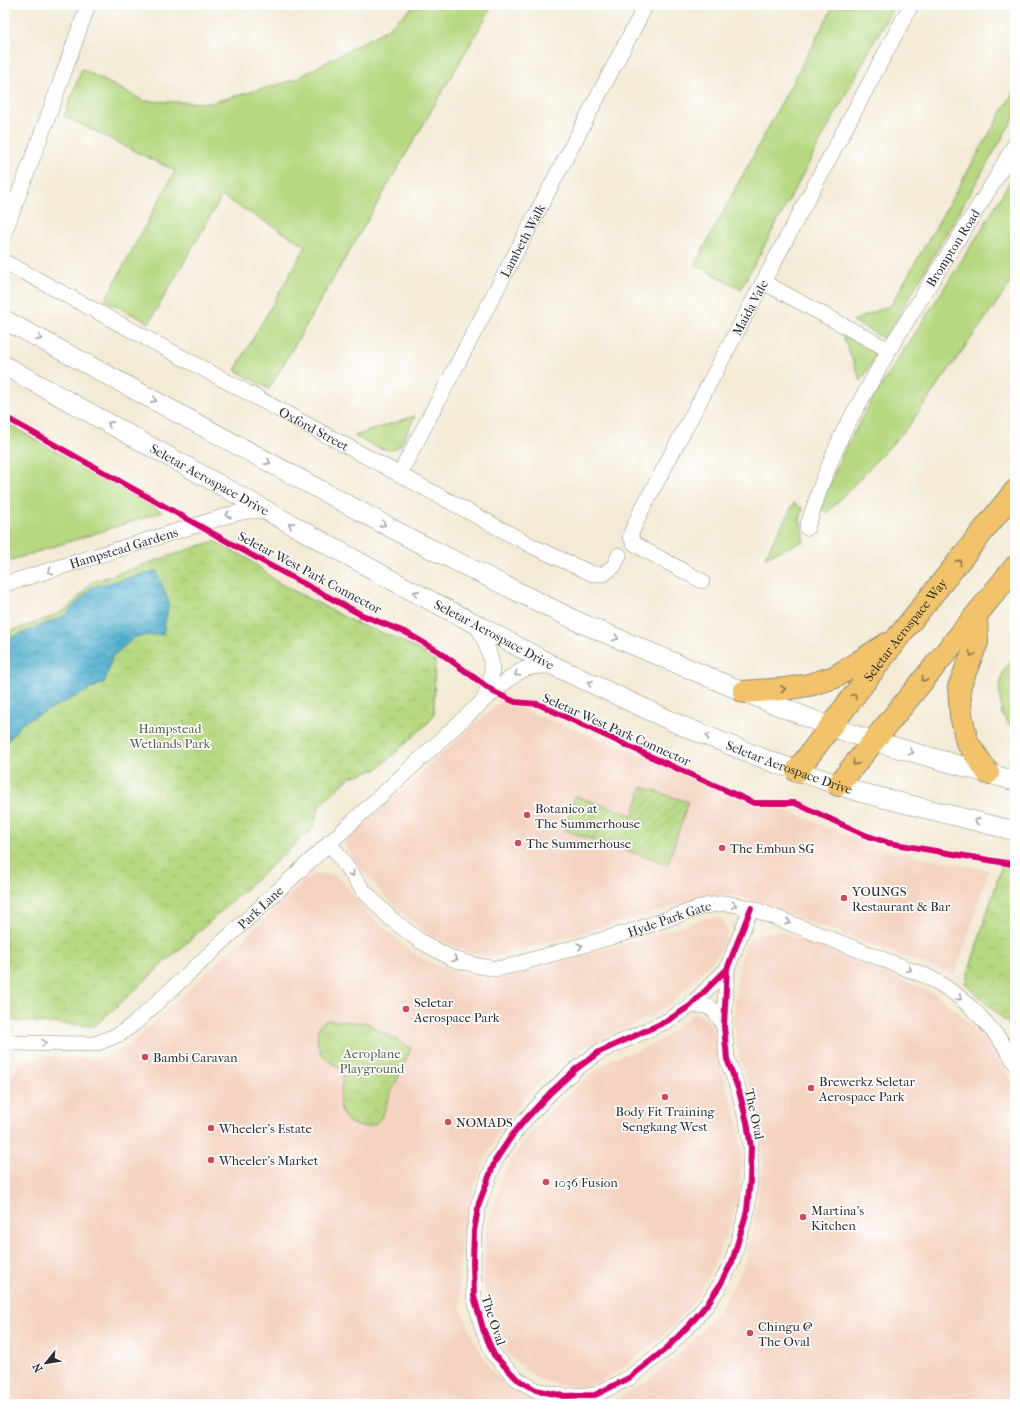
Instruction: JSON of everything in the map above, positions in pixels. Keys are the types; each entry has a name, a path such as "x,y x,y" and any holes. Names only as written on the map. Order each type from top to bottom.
{"main road":[{"name":"Seletar Aerospace Way","path":"797,770 900,636 1015,491"},
{"path":"838,785 1015,567"},
{"path":"976,616 977,642 959,687 961,715 967,742 988,773"},
{"path":"744,692 791,688 809,685 835,677 900,636"}],"street":[{"path":"5,231 88,5"},
{"name":"Lambeth Walk","path":"399,475 646,5"},
{"name":"Maida Vale","path":"702,581 645,550 634,543 630,536 639,515 670,460 911,5"},
{"name":"Brompton Road","path":"807,528 823,480 843,432 889,350 991,187 1015,144"},
{"name":"Oxford Street","path":"5,262 536,548 593,574 604,574 614,566 619,554"},
{"path":"763,282 889,350"},
{"path":"5,320 424,545 580,623 831,727 873,741 1015,781"},
{"name":"Seletar Aerospace Drive","path":"5,366 410,590 554,666 680,725 797,770 863,793 1015,831"},
{"name":"Hampstead Gardens","path":"5,584 236,513 266,511"},
{"path":"476,624 483,635 492,672 484,700"},
{"name":"Park Lane","path":"5,1043 95,1044 120,1034 129,1028 484,700 515,674 525,669 537,666 554,666"},
{"name":"Hyde Park Gate","path":"330,842 363,890 390,918 420,941 453,959 497,969 629,932 706,906 726,903 752,908 926,976 949,989 976,1013 1007,1048 1015,1063"},
{"name":"The Oval","path":"727,969 690,1006 667,1020 599,1052 576,1069 550,1093 524,1121 495,1161 479,1204 474,1231 474,1296 483,1329 494,1355 517,1379 536,1390 564,1396 596,1395 629,1378 667,1348 692,1322 708,1303 720,1285 732,1262 747,1211 751,1147 747,1122 739,1091 727,1059 724,1026 727,969 752,908"},
{"name":"The Oval","path":"690,1006 700,1004 709,1006 716,1012 724,1026"}],"shaded area":[{"path":"501,701 816,822 856,839 892,851 989,870 955,975 734,894 716,895 495,956 467,952 429,935 403,914 381,892 356,862 344,842"},
{"path":"317,874 334,875 345,884 369,915 416,955 438,966 480,978 506,978 707,918 718,918 724,922 728,930 725,942 719,953 671,1003 651,1016 586,1047 557,1065 523,1100 496,1137 476,1181 463,1238 458,1270 461,1307 471,1334 492,1371 526,1397 547,1404 5,1404 5,1086 9,1079 23,1063 41,1056 99,1059 131,1044 310,876"},
{"path":"764,932 782,932 936,994 963,1017 982,1037 1002,1064 1015,1086 1015,1404 608,1404 648,1380 682,1351 699,1334 723,1304 743,1268 753,1230 761,1172 762,1131 752,1092 739,1058 733,1021 738,974 744,948 751,938"},
{"path":"694,1013 703,1017 711,1025 717,1041 720,1065 739,1125 742,1159 739,1198 730,1227 712,1269 697,1298 674,1325 621,1369 600,1382 582,1387 559,1385 536,1378 517,1363 504,1350 495,1332 483,1283 486,1234 502,1178 511,1158 544,1117 566,1095 592,1073 615,1057 638,1051 664,1038"}],"green space":[{"path":"415,5 493,5 269,389 235,370 306,246 222,196 149,323 105,300 175,171 64,116 82,69 144,101 210,103 294,80 387,29"},
{"path":"834,5 894,5 741,289 695,264"},
{"path":"1015,89 1015,116 885,339 853,321 891,305"},
{"path":"1015,173 1015,277 908,427 827,513 820,507 841,457 870,403 982,229"},
{"path":"840,329 878,352 861,381"},
{"path":"415,416 403,440 395,449 383,449 354,436"},
{"path":"5,422 162,512 5,562"},
{"path":"794,503 803,509 800,519 804,541 765,557"},
{"name":"Hampstead Wetlands Park","path":"214,541 249,559 277,582 358,624 394,637 435,658 434,714 428,723 378,769 350,777 320,805 313,828 96,1025 92,1026 5,1020 5,633 45,619 66,609 92,582"},
{"path":"1015,654 1015,732 1002,715 999,691 1003,672"},
{"path":"642,787 688,802 668,864 564,830 575,796 633,815"},
{"path":"1004,859 1015,862 1015,1030 965,983"},
{"name":"Aeroplane Playground","path":"327,1020 366,1023 411,1048 382,1116 377,1122 371,1125 365,1127 352,1124 347,1120 340,1107 344,1070 325,1058 319,1048 317,1038 319,1027"}],"water":[{"path":"156,571 169,602 163,634 135,637 112,657 105,682 22,723 5,745 5,640 64,616 92,587"}],"cycle path":[{"name":"Seletar West Park Connector","path":"5,417 271,566 362,615 407,633 438,651 494,692 515,702 538,704 754,803 795,803 865,835 889,843 1012,864 1015,866"},
{"path":"727,969 690,1006 667,1021 599,1052 576,1069 550,1093 524,1121 495,1161 479,1203 474,1231 474,1296 483,1329 494,1355 517,1379 536,1390 564,1396 595,1395 629,1378 667,1348 692,1322 708,1303 720,1285 732,1262 747,1211 751,1147 747,1122 739,1091 727,1059 724,1026 727,969 751,908"}],"place":[{"name":"Botanico at The Summerhouse","path":"527,815"},
{"name":"The Summerhouse","path":"518,843"},
{"name":"The Embun SG","path":"722,848"},
{"name":"YOUNGS Restaurant & Bar","path":"844,898"},
{"name":"Seletar Aerospace Park","path":"406,1009"},
{"name":"Bambi Caravan","path":"145,1057"},
{"name":"Brewerkz Seletar Aerospace Park","path":"811,1088"},
{"name":"Body Fit Training Sengkang West","path":"665,1097"},
{"name":"NOMADS","path":"448,1122"},
{"name":"Wheeler’s Estate","path":"211,1128"},
{"name":"Wheeler's Market","path":"211,1160"},
{"name":"1036 Fusion","path":"546,1182"},
{"name":"Martina's Kitchen","path":"803,1217"},
{"name":"Chingu @ The Oval","path":"750,1333"}]}
